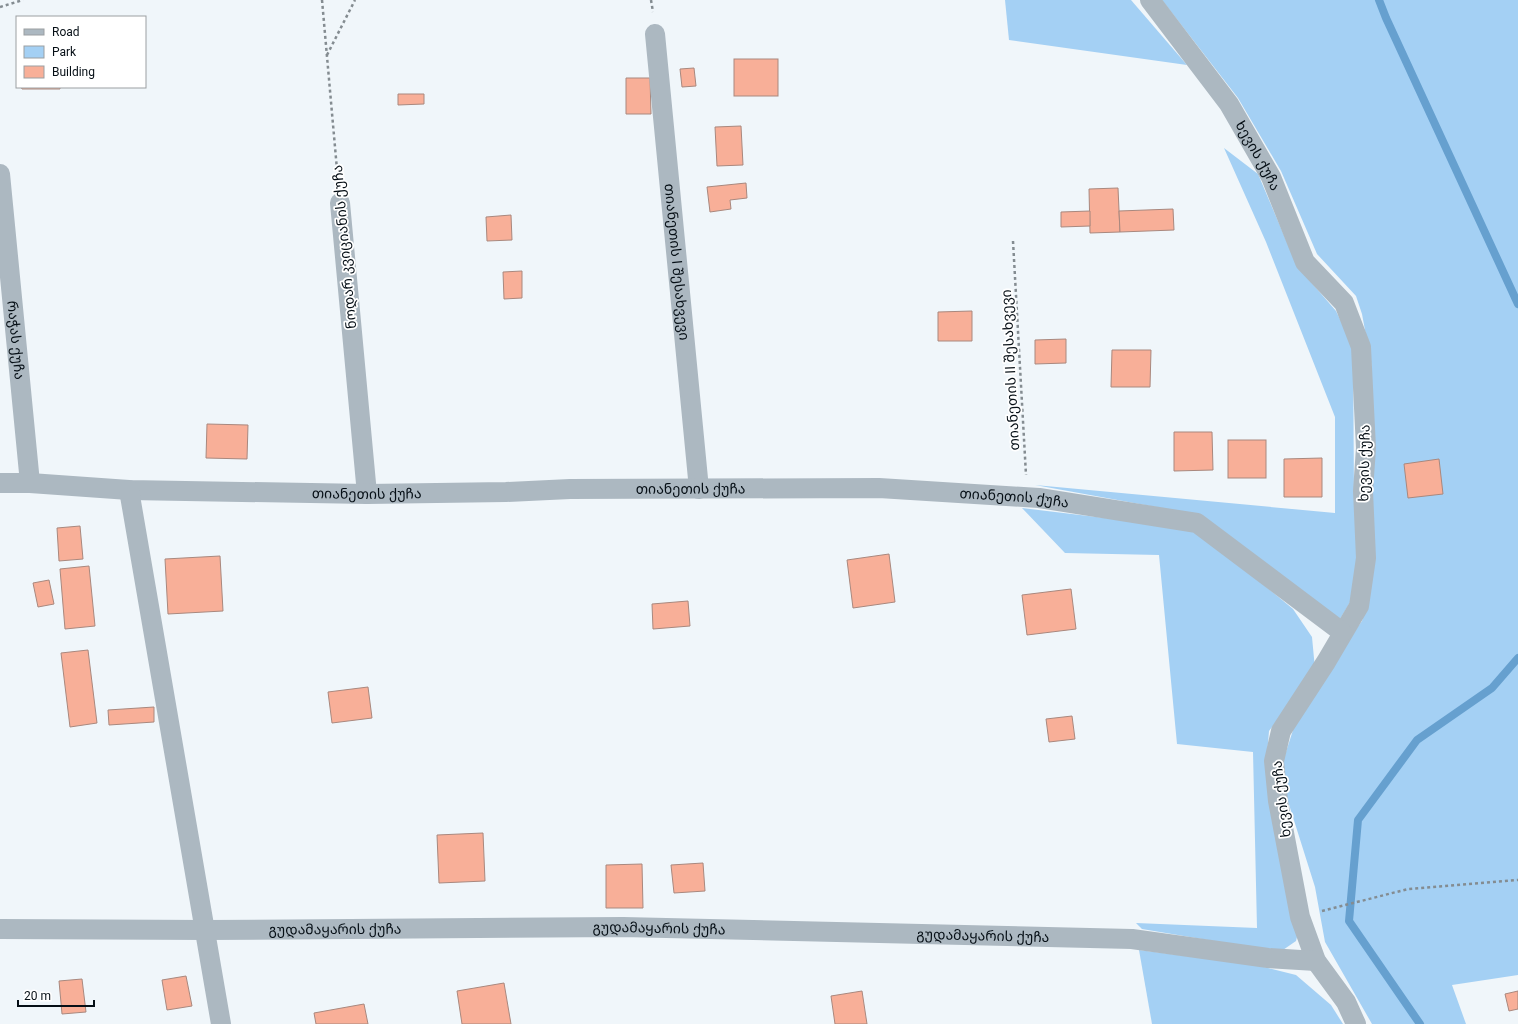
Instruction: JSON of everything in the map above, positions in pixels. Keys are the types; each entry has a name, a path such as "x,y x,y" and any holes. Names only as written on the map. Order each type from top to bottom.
{"street":[{"name":"ხევის ქუჩა","path":"1150,0 1229,104 1271,177 1305,262 1344,304 1361,347 1366,448 1363,491 1366,558 1359,606 1342,632 1326,662 1280,731 1274,761 1278,801 1300,916 1316,961 1346,1002 1356,1024"},
{"name":"თიანეთის I შესახვევი","path":"655,34 700,489"},
{"name":"რაჭას ქუჩა","path":"0,174 30,483"},
{"name":"ნოდარ კვიციანის ქუჩა","path":"340,204 367,494"},
{"name":"თიანეთის ქუჩა","path":"0,483 30,483 129,490 367,494 506,492 570,489 879,488 1027,498 1197,523 1342,632"},
{"path":"129,490 221,1024"},
{"name":"გუდამაყარის ქუჩა","path":"0,929 206,930 623,927 1132,939 1268,958 1316,961"}],"path":[{"path":"0,7 23,0"},
{"name":"ნოდარ კვიციანის ქუჩა","path":"322,0 340,204"},
{"path":"327,55 355,0"},
{"name":"თიანეთის II შესახვევი","path":"1013,241 1027,498"},
{"path":"1300,916 1408,888 1518,880"}],"green space":[{"path":"1005,0 1131,0 1187,65 1009,40"},
{"path":"1162,0 1518,0 1518,975 1452,985 1466,1024 1372,1024 1325,942 1315,887 1286,795 1283,761 1295,724 1331,663 1362,621 1372,583 1372,368 1362,314 1356,296 1317,254 1281,171 1238,98"},
{"path":"1224,148 1258,174 1297,266 1336,311 1353,346 1354,496 1358,555 1352,599 1340,619 1200,515 1035,485 1335,513 1335,417 1266,242"},
{"path":"1022,508 1196,529 1293,609 1312,637 1315,669 1269,731 1266,767 1299,929 1296,941 1280,952 1142,929 1136,923 1257,928 1253,752 1177,744 1159,555 1065,553"},
{"path":"1139,950 1256,965 1296,975 1331,1005 1343,1024 1152,1024"}],"building":[{"path":"734,59 778,59 778,96 734,96"},
{"path":"694,68 696,86 682,87 680,69"},
{"path":"626,78 650,78 651,114 626,114"},
{"path":"22,88 60,88 60,89"},
{"path":"398,94 424,94 424,104 398,105"},
{"path":"741,126 743,165 717,166 715,127"},
{"path":"746,183 747,198 730,200 731,209 710,212 707,187"},
{"path":"1118,188 1120,232 1090,233 1089,189"},
{"path":"1173,209 1174,230 1120,232 1119,211"},
{"path":"1090,211 1090,226 1061,227 1061,212"},
{"path":"511,215 512,240 487,241 486,217"},
{"path":"522,271 522,298 504,299 503,272"},
{"path":"972,311 972,341 938,341 938,312"},
{"path":"1066,339 1066,363 1035,364 1035,340"},
{"path":"1112,350 1151,350 1150,387 1111,387"},
{"path":"207,424 248,425 247,459 206,458"},
{"path":"1174,432 1212,432 1213,470 1174,471"},
{"path":"1228,440 1266,440 1266,478 1228,478"},
{"path":"1322,458 1322,497 1284,497 1284,459"},
{"path":"1439,459 1443,494 1408,498 1404,464"},
{"path":"80,526 83,559 59,561 57,528"},
{"path":"889,554 895,602 853,608 847,560"},
{"path":"220,556 223,611 168,614 165,559"},
{"path":"89,566 95,626 65,629 60,569"},
{"path":"49,580 54,604 38,607 33,583"},
{"path":"1071,589 1076,629 1027,635 1022,595"},
{"path":"688,601 690,626 653,629 652,604"},
{"path":"88,650 97,723 70,727 61,653"},
{"path":"368,687 372,718 332,723 328,692"},
{"path":"154,707 154,722 109,725 108,710"},
{"path":"1072,716 1075,739 1049,742 1046,719"},
{"path":"483,833 485,881 439,883 437,835"},
{"path":"703,863 705,891 674,893 671,865"},
{"path":"642,864 643,908 606,908 606,865"},
{"path":"186,976 192,1006 167,1010 162,980"},
{"path":"82,979 86,1012 62,1014 59,981"},
{"path":"504,983 511,1024 462,1024 457,991"},
{"path":"862,991 867,1024 835,1024 831,996"},
{"path":"1518,991 1518,1009 1509,1011 1505,994"},
{"path":"364,1004 368,1024 316,1024 314,1013"}],"waterway":[{"path":"1379,0 1518,304"},
{"path":"1420,1024 1349,921 1358,820 1417,740 1492,688 1518,658"}]}
